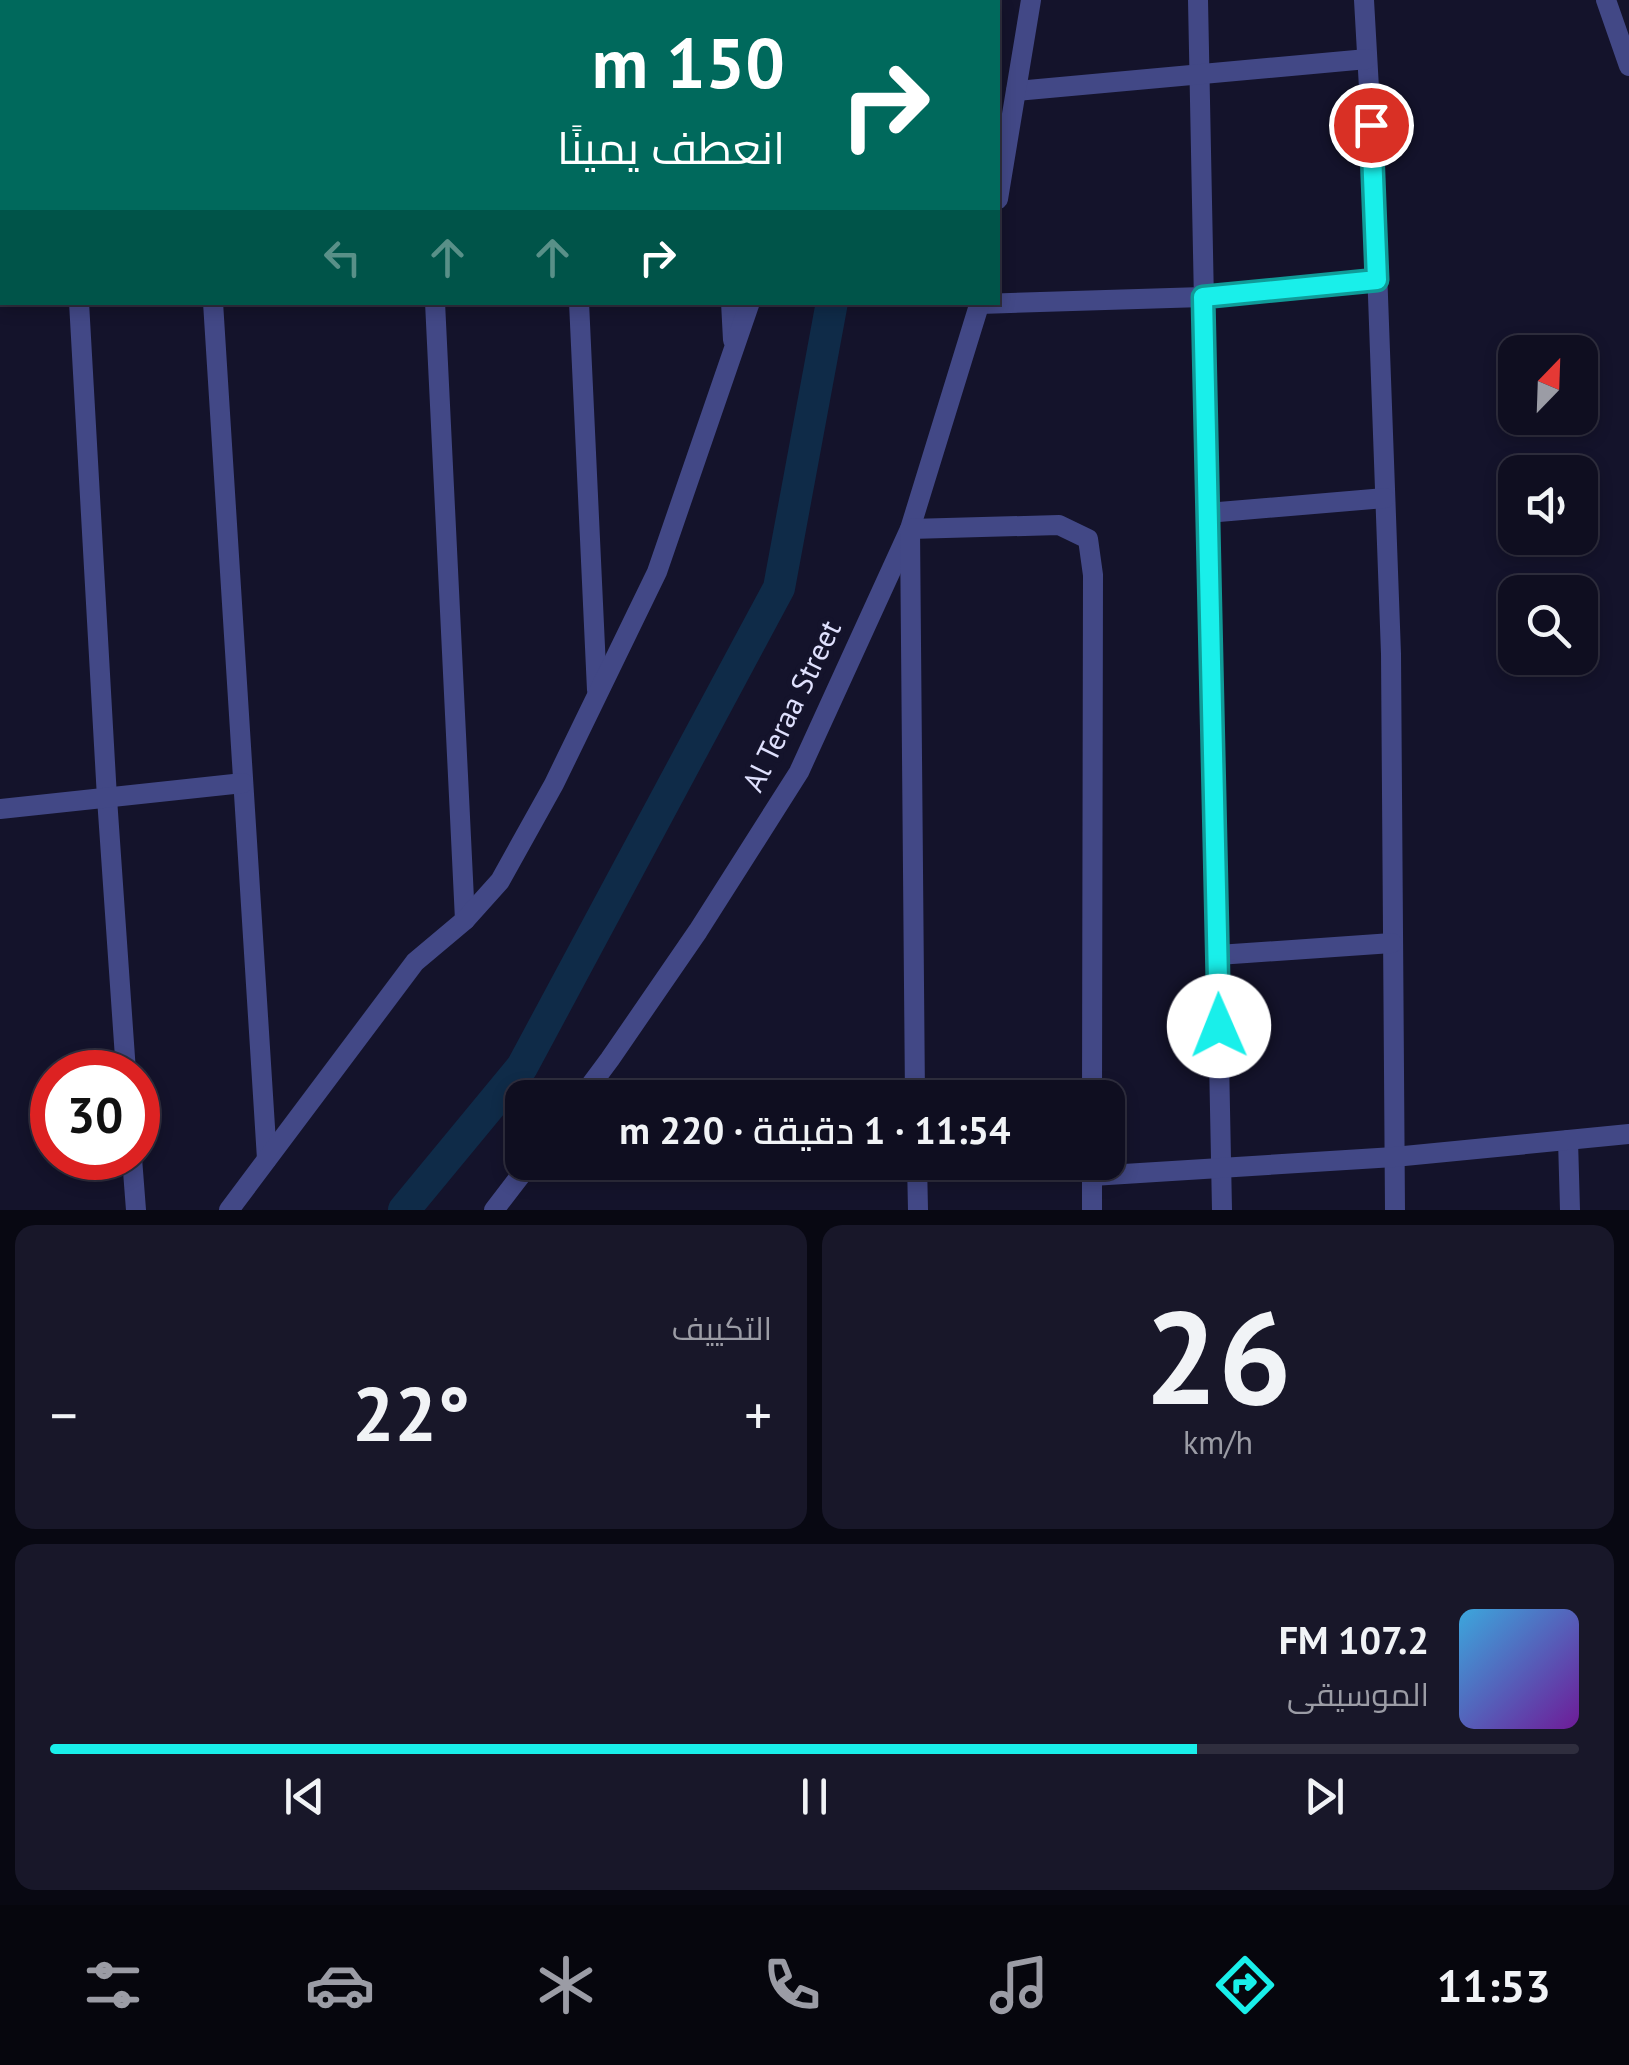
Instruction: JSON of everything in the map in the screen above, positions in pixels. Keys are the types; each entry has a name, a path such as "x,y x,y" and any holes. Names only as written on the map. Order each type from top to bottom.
{"street":[{"path":"1000,187 1030,0"},
{"path":"1198,0 1222,1210"},
{"path":"1364,0 1391,654 1395,1210"},
{"path":"1606,0 1629,66"},
{"path":"1016,91 1367,58"},
{"path":"1000,302 1203,297 1377,280"},
{"path":"79,305 124,1050"},
{"path":"213,305 268,1159"},
{"path":"435,305 465,920"},
{"path":"579,305 598,694"},
{"path":"731,305 734,352"},
{"path":"228,1210 416,962 465,920 500,880 554,784 657,572 749,305"},
{"name":"Al Teraa Street","path":"595,1080 698,931 799,772 910,529 979,305"},
{"path":"1208,513 1385,498"},
{"path":"915,1080 910,529 1058,525 1088,539 1093,575 1092,1080"},
{"path":"0,809 244,783"},
{"path":"1218,955 1392,943"},
{"path":"1125,1169 1222,1168 1394,1157 1629,1134"},
{"path":"1568,1140 1570,1210"},
{"path":"134,1180 136,1210"},
{"path":"494,1210 517,1180"},
{"path":"917,1180 918,1210"},
{"path":"1092,1180 1092,1210"}],"waterway":[{"path":"404,1210 522,1067 779,588 831,305"}],"route":[{"path":"1219,1026 1203,297 1377,280 1371,125"}]}
